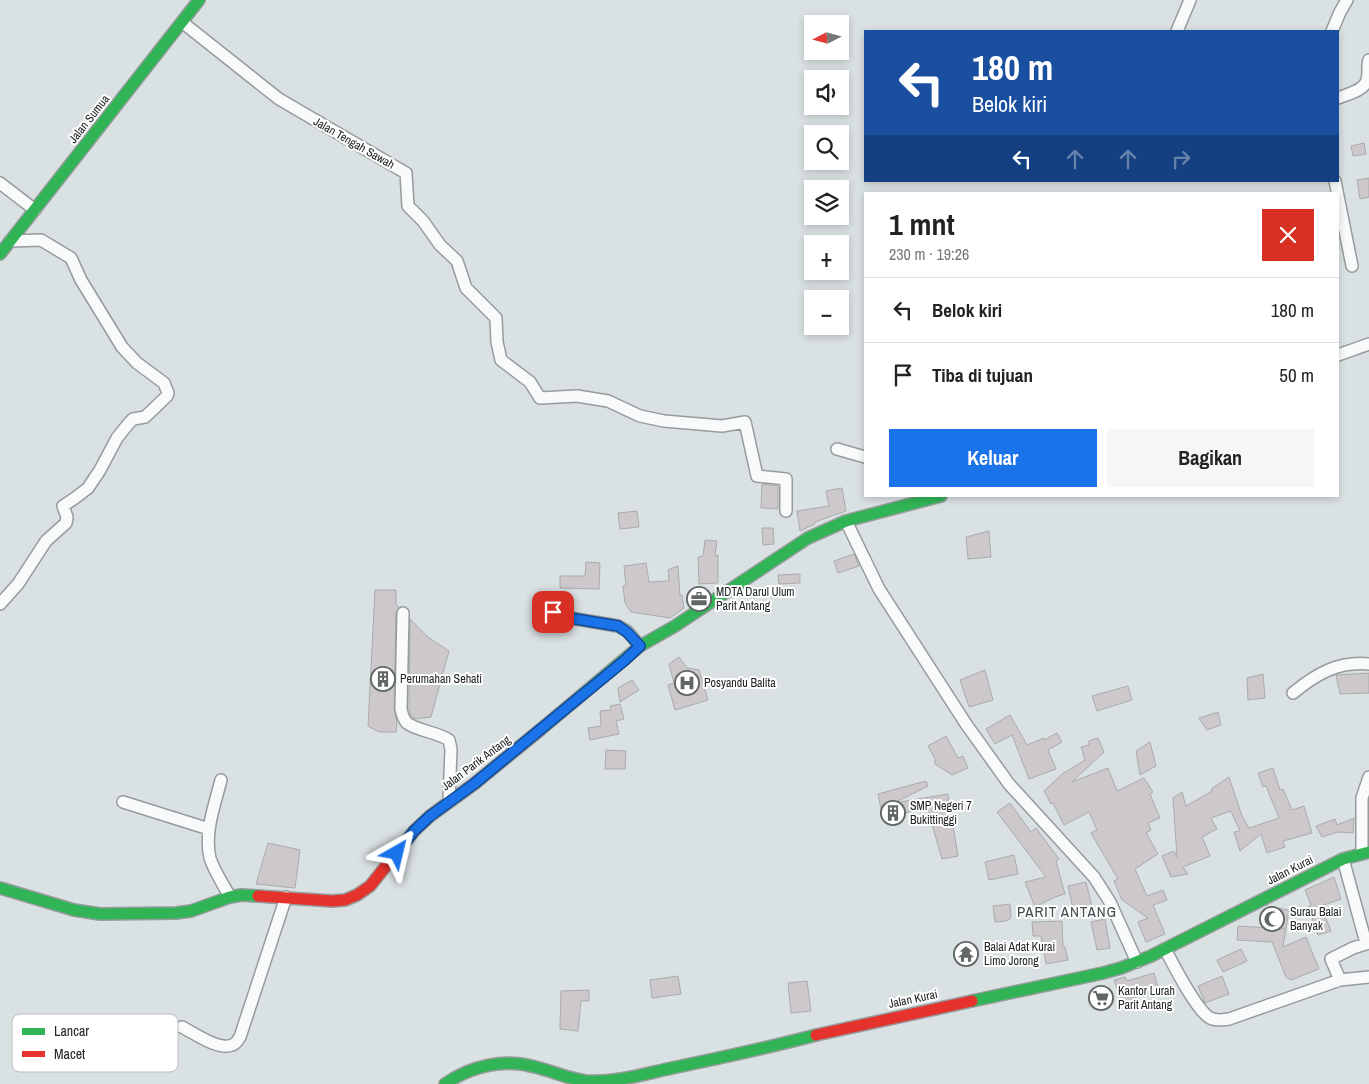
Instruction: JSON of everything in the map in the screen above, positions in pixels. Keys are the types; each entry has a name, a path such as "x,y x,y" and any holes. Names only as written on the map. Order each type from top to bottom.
{"street":[{"name":"Jalan Sumua","path":"0,254 199,0"},
{"path":"1176,30 1190,0"},
{"path":"1332,30 1347,0"},
{"name":"Jalan Tengah Sawah","path":"182,22 279,99 406,173 408,206 423,221 440,245 457,261 466,288 496,318 496,342 501,360 530,382 540,398 577,396 608,401 640,416 664,421 722,426 744,422 757,476 786,478 786,510"},
{"path":"1339,98 1365,85 1369,60"},
{"path":"0,183 35,210"},
{"path":"1339,201 1352,266"},
{"path":"0,604 18,584 46,540 66,522 67,517 63,506 88,488 123,430 133,419 145,418 168,393 164,383 131,358 122,347 81,280 71,258 41,240 10,241"},
{"path":"1339,355 1369,344"},
{"path":"837,449 864,457"},
{"name":"Jalan Parik Antang","path":"1,890 74,910 100,914 176,913 191,911 240,895 332,901 345,900 357,895 370,886 414,831 430,816 474,784 640,646 676,626 808,538 846,521 904,501 934,497"},
{"path":"846,521 879,589 966,724 1009,784 1094,876 1110,902 1137,962"},
{"path":"542,606 564,617 618,626 627,632 640,646"},
{"path":"402,613 401,708 403,718 408,724 449,740 451,748 449,802"},
{"path":"1293,693 1311,678 1331,668 1361,663 1369,664"},
{"path":"1365,852 1362,798 1369,777"},
{"path":"221,780 209,829 210,858 230,897"},
{"path":"123,802 209,829"},
{"name":"Jalan Kurai","path":"445,1084 466,1072 487,1064 530,1066 575,1079 621,1080 756,1051 848,1027 1103,973 1137,962 1343,859 1365,852"},
{"path":"1340,980 1331,959 1368,943 1343,859"},
{"path":"182,1027 218,1046 227,1047 234,1045 240,1036 286,897"},
{"path":"1165,949 1185,986 1202,1010 1209,1017 1218,1020 1229,1019 1340,980 1369,977"}],"building":[{"path":"1364,143 1366,154 1353,156 1351,146"},
{"path":"1369,178 1369,197 1360,199 1357,180"},
{"path":"762,484 778,486 778,509 761,508"},
{"path":"842,488 846,511 815,522 815,524 800,531 797,511 829,506 826,491"},
{"path":"637,511 639,527 620,529 618,513"},
{"path":"762,528 773,528 774,544 763,545"},
{"path":"989,531 991,557 968,559 966,537"},
{"path":"705,540 717,541 715,556 718,555 718,583 699,584 698,557 703,556"},
{"path":"854,554 859,566 838,573 834,561"},
{"path":"586,562 600,563 599,589 560,588 560,576 585,576"},
{"path":"646,563 649,582 669,581 668,570 678,566 680,596 682,595 684,608 670,618 631,612 625,603 623,586 626,585 624,566"},
{"path":"800,574 800,583 779,584 778,575"},
{"name":"Perumahan Sehati","path":"375,590 396,590 396,605 399,607 396,613 394,709 397,722 396,732 379,732 368,726"},
{"name":"Perumahan Sehati","path":"410,619 428,637 449,651 431,717 415,719 411,716 409,709"},
{"path":"679,657 687,668 699,670 708,700 675,710 668,685 674,683 669,664"},
{"path":"985,670 993,700 969,707 960,680"},
{"path":"1369,673 1369,693 1340,694 1336,675"},
{"path":"1263,674 1265,698 1248,700 1247,678"},
{"path":"632,680 639,690 620,702 618,688"},
{"path":"1128,686 1132,700 1097,711 1092,696"},
{"path":"620,704 624,719 616,721 619,734 590,740 588,728 601,726 600,711 611,710 610,706"},
{"path":"1218,712 1221,725 1207,730 1199,718"},
{"path":"1010,715 1027,745 1044,738 1044,740 1057,733 1062,742 1048,750 1056,769 1029,779 1012,735 995,744 986,729"},
{"path":"946,736 958,758 963,756 968,768 952,775 935,764 935,759 928,746"},
{"path":"1098,738 1104,752 1072,782 1108,768 1117,791 1144,778 1153,792 1150,794 1160,818 1148,823 1151,830 1146,833 1158,854 1135,869 1147,896 1163,890 1167,900 1153,905 1165,934 1146,942 1138,922 1148,918 1122,900 1114,881 1118,879 1091,833 1097,830 1089,812 1064,825 1053,803 1051,804 1044,791 1062,774 1085,760 1081,747 1089,745 1089,741"},
{"path":"1150,742 1156,766 1140,775 1136,751"},
{"path":"606,750 626,751 625,769 605,769"},
{"path":"1273,768 1280,790 1283,789 1292,810 1304,806 1312,833 1283,841 1285,847 1267,853 1261,834 1240,851 1234,832 1240,831 1231,811 1211,818 1217,829 1202,837 1210,856 1183,867 1188,874 1171,877 1162,856 1174,851 1177,857 1173,798 1182,792 1186,806 1212,791 1211,789 1229,777 1242,816 1249,828 1279,818 1266,786 1263,787 1258,773"},
{"name":"SMP Negeri 7 Bukittinggi","path":"926,781 928,786 894,803 948,794 958,856 942,859 927,807 883,819 878,794"},
{"path":"1010,803 1031,832 1036,828 1059,859 1056,861 1065,894 1035,907 1025,882 1046,877 997,812"},
{"path":"1354,818 1353,833 1338,832 1322,837 1316,826 1335,819 1337,825"},
{"path":"268,843 300,850 295,888 256,884"},
{"path":"1014,855 1018,874 989,880 985,862"},
{"path":"1334,877 1341,899 1321,906 1331,931 1318,935 1308,907 1311,905 1305,890"},
{"path":"1086,882 1092,907 1074,912 1068,886"},
{"path":"1010,904 1011,918 1006,921 995,922 993,906"},
{"path":"1270,907 1289,910 1283,947 1306,937 1319,969 1291,980 1286,977 1272,942 1237,940 1238,926 1284,929"},
{"path":"1105,919 1110,948 1097,950 1091,922"},
{"path":"1062,921 1063,947 1065,947 1068,960 1046,964 1041,936 1033,936 1032,922"},
{"path":"1241,949 1247,961 1223,972 1217,960"},
{"path":"1154,973 1159,991 1133,998 1135,1004 1124,1008 1114,980 1125,977 1127,981"},
{"path":"678,976 681,994 652,998 650,980"},
{"path":"1222,976 1229,994 1205,1003 1198,986"},
{"path":"807,981 811,1011 791,1013 788,983"},
{"path":"589,990 589,1001 581,1001 578,1031 560,1029 561,991"}],"traffic: fast":[{"path":"0,254 199,0"},
{"path":"540,730 640,646 675,626 808,538 846,521 937,497"},
{"path":"972,1001 1121,968 1151,956 1343,859 1369,852"},
{"path":"0,888 74,910 100,914 176,913 191,911 230,897 241,895 258,896"},
{"path":"445,1084 477,1068 512,1063 523,1064 586,1081 619,1079 744,1053 816,1035"}],"traffic: jam":[{"path":"258,896 332,901 345,900 357,895 370,886 414,831 430,816 474,784 540,730"},
{"path":"816,1035 972,1001"}],"place":[{"name":"MDTA Darul Ulum Parit Antang","path":"699,599"},
{"name":"Perumahan Sehati","path":"383,679"},
{"name":"Posyandu Balita","path":"687,683"},
{"name":"SMP Negeri 7 Bukittinggi","path":"893,813"},
{"name":"Surau Balai Banyak","path":"1272,919"},
{"name":"Balai Adat Kurai Limo Jorong","path":"966,954"},
{"name":"Kantor Lurah Parit Antang","path":"1101,998"}],"district":[{"name":"PARIT ANTANG","path":"1067,912"}],"route":[{"path":"397,853 414,831 430,816 474,784 640,646 627,632 618,626 564,617 553,612"}]}
